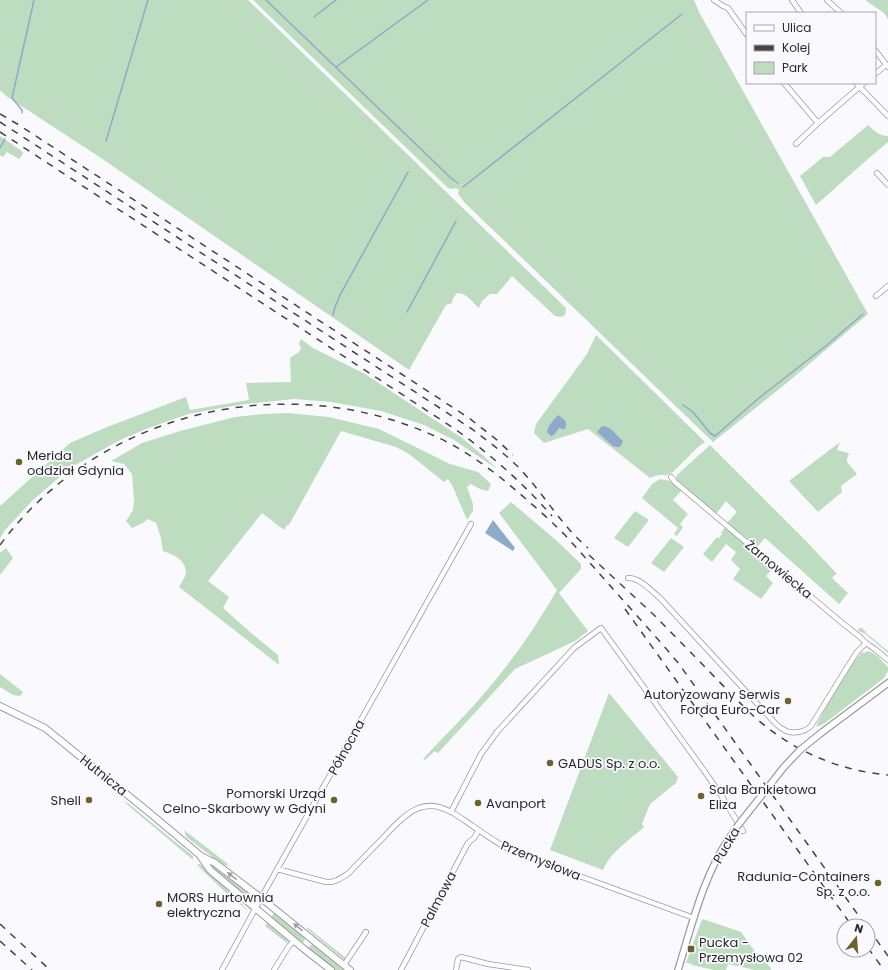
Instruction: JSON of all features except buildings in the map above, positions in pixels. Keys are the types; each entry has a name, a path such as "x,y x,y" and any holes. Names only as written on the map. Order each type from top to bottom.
{"main road":[{"name":"Hutnicza","path":"0,706 45,728 80,755 200,856 210,870 331,970"},
{"name":"Hutnicza","path":"200,856 215,863 350,970"},
{"path":"304,949 312,939"}],"street":[{"path":"714,0 728,8 746,34"},
{"path":"792,0 800,12"},
{"path":"827,0 840,12"},
{"path":"876,51 887,66 876,73"},
{"path":"785,84 818,123"},
{"path":"796,144 857,85 888,116"},
{"path":"877,173 888,185"},
{"path":"876,296 888,286"},
{"name":"Żarnowiecka","path":"671,477 675,482 841,622 888,660"},
{"name":"Północna","path":"222,970 277,869 471,524"},
{"path":"628,578 635,579 640,582 666,604 775,723 782,729 789,732 806,731 809,729 857,652 866,643"},
{"path":"451,812 481,754 497,732 574,648 601,628 705,772 743,831"},
{"name":"Pucka","path":"678,970 710,872 723,847 739,824 784,767 800,750 888,683"},
{"name":"Przemysłowa","path":"277,869 318,881 334,882 342,878 408,813 420,808 436,807 451,812 499,844 514,852 694,918"},
{"name":"Palmowa","path":"401,970 468,843 474,838 479,830"},
{"path":"344,965 366,932"},
{"path":"274,970 294,940"},
{"path":"456,970 458,959 462,957 488,964 528,970"}],"green space":[{"path":"0,0 248,0 566,308 565,315 561,317 555,316 512,276 497,294 490,294 482,301 479,308 467,296 457,293 453,298 452,303 446,305 409,370 101,158 6,96 0,90"},
{"path":"253,0 694,0 700,14 868,314 788,382 713,442 465,203 458,194 459,190 456,188 448,188"},
{"path":"865,0 888,0 888,19 884,13"},
{"path":"868,125 877,133 888,136 888,142 816,205 800,176 823,157 830,157"},
{"path":"0,136 23,152 19,159 7,152 3,157 0,155"},
{"path":"596,335 705,442 673,472 667,475 658,475 650,478 588,429 544,443 534,433 536,424 587,354"},
{"path":"301,339 313,348 365,374 462,438 497,469 454,440 424,425 381,411 331,402 294,399 238,405 188,414 118,441 70,468 32,501 5,530 0,538 0,506 70,443 107,427 186,397 190,410 249,400 246,383 291,382 290,358 299,352 301,348 299,343"},
{"path":"288,413 329,417 379,429 450,464 478,472 491,484 488,491 471,484 467,487 473,504 473,511 467,520 448,479 444,482 409,454 396,447 341,431 289,525 287,525 284,530 262,513 208,581 229,597 223,608 278,655 279,665 179,587 186,574 184,564 178,558 163,551 161,538 156,523 148,519 132,528 126,521 133,510 134,500 132,474 124,464 111,461 142,443 180,431 235,417"},
{"path":"840,442 837,450 849,453 847,462 857,474 841,486 842,492 818,512 789,481"},
{"path":"710,445 838,575 836,574 832,578 848,593 839,604 765,538 757,547 727,523 737,512 726,501 716,514 680,484 676,479 677,475"},
{"path":"660,479 671,481 682,490 673,500 688,514 680,524 683,527 677,536 674,534 678,528 642,498 652,484"},
{"path":"511,502 557,541 581,564 581,569 559,593 588,631 575,641 515,669 438,753 435,751 425,760 423,759 473,706 509,663 544,612 557,590 499,513"},
{"path":"635,511 649,520 628,547 614,538"},
{"path":"726,526 774,567 766,576 773,583 761,599 733,579 740,569 731,560 736,552 726,544 712,562 703,554 717,537 719,538"},
{"path":"671,538 684,547 664,572 651,563"},
{"path":"6,548 13,558 0,575 0,553"},
{"path":"859,628 862,628 888,651 888,653 864,633 858,631"},
{"path":"868,651 876,655 888,667 888,671 884,678 825,723 816,726 832,696 853,663 862,652 864,653"},
{"path":"0,674 23,692 20,696 13,695 0,687"},
{"path":"609,693 678,777 676,783 650,804 642,824 644,827 608,860 603,870 550,850"},
{"path":"123,801 129,804 193,856 193,860"},
{"path":"184,830 228,864 227,866 219,862 189,839"},
{"path":"204,858 255,897 255,900 251,900 217,872 203,859"},
{"path":"200,864 248,911 224,891 197,865"},
{"path":"275,912 305,937 304,942 301,942 271,917"},
{"path":"703,919 741,932 753,949 771,968 771,970 755,970 728,964 726,970 714,970 686,963"},
{"path":"267,923 288,941 287,943 265,926"},
{"path":"307,927 346,958 345,960 307,929"},
{"path":"312,944 344,970 335,970 309,948"}],"water":[{"path":"558,415 566,422 565,429 559,428 554,435 551,436 547,432 548,429"},
{"path":"602,426 611,429 623,441 620,447 613,446 597,432"},
{"path":"493,520 515,548 513,551 485,533"}],"waterway":[{"path":"22,113 22,110 12,98 34,0"},
{"path":"106,141 148,0"},
{"path":"266,0 452,179 458,183"},
{"path":"314,17 336,0"},
{"path":"336,67 428,0"},
{"path":"463,187 682,14"},
{"path":"0,148 5,139"},
{"path":"333,315 340,295 408,172"},
{"path":"407,312 456,221"},
{"path":"683,405 693,412 710,433 715,436 759,398 827,345 863,314"}],"railway":[{"path":"0,114 469,418 513,455"},
{"path":"0,122 472,429 504,454 522,471 562,521 588,548"},
{"path":"0,132 452,427 505,468 552,516"},
{"path":"0,545 41,499 90,461 143,433 200,414 260,405 321,406 381,417 439,438 463,451 485,466 546,517 565,535 663,645 679,664 860,918"},
{"path":"589,555 653,614 746,709 777,735 829,762 848,768 888,775"},
{"path":"625,609 846,918"},
{"path":"0,924 50,970"},
{"path":"876,939 888,956"},
{"path":"0,941 32,970"},
{"path":"875,958 884,970"}],"place":[{"name":"Merida oddział Gdynia","path":"19,462"},
{"name":"Autoryzowany Serwis Forda Euro-Car","path":"788,701"},
{"name":"GADUS Sp. z o.o.","path":"550,763"},
{"name":"Sala Bankietowa Eliza","path":"701,796"},
{"name":"Shell","path":"89,800"},
{"name":"Pomorski Urząd Celno-Skarbowy w Gdyni","path":"334,800"},
{"name":"Avanport","path":"478,803"},
{"name":"Radunia-Containers Sp. z o.o.","path":"878,883"},
{"name":"MORS Hurtownia elektryczna","path":"159,904"},
{"name":"Pucka - Przemysłowa 02","path":"691,949"}]}
